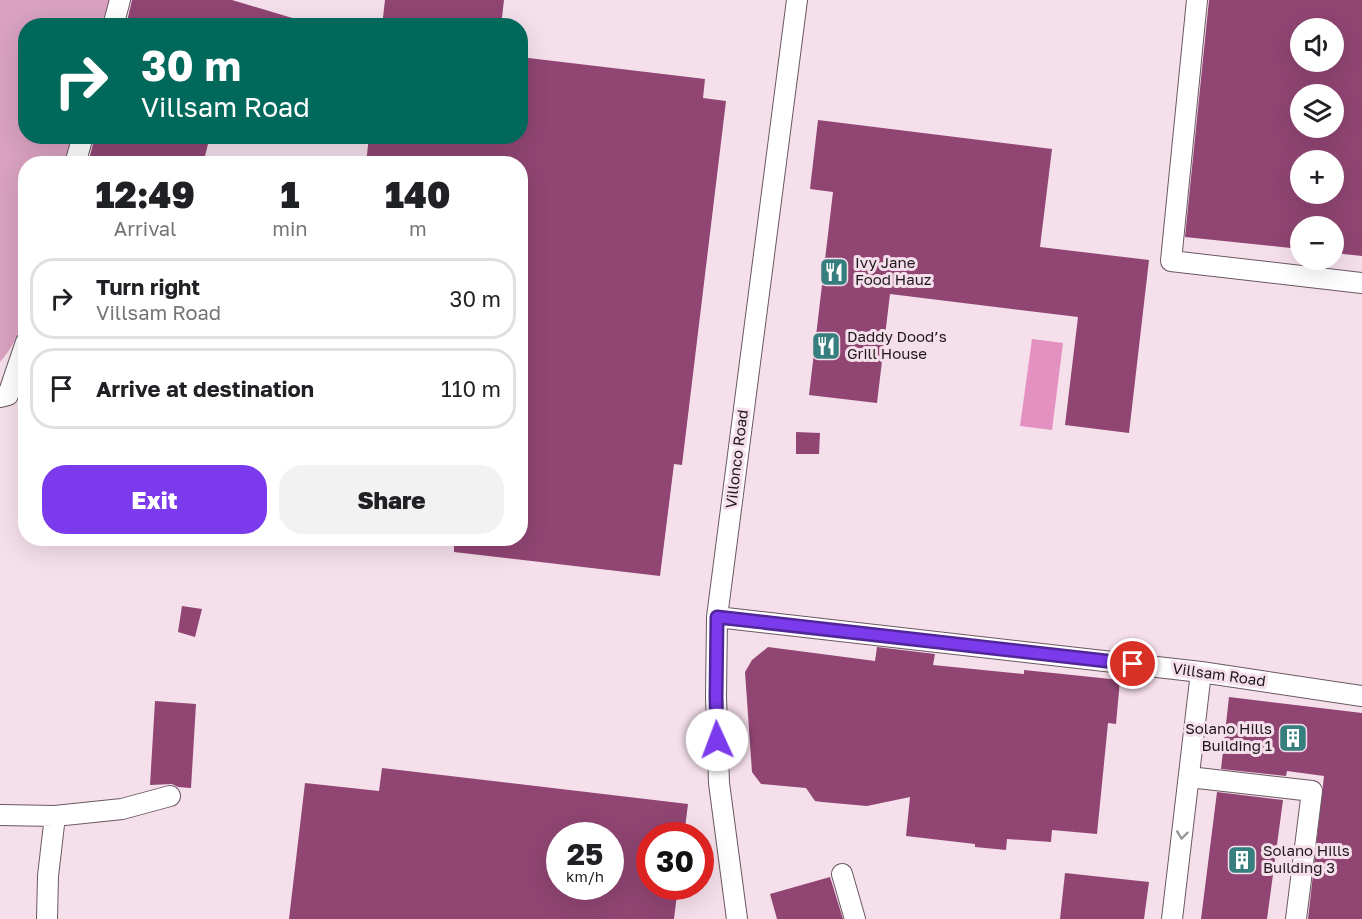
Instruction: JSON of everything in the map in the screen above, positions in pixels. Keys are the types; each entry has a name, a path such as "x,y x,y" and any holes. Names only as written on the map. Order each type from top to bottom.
{"street":[{"path":"115,18 120,0"},
{"name":"Villonco Road","path":"737,919 719,783 716,697 717,617 797,0"},
{"path":"1197,0 1171,261 1362,283"},
{"path":"4,396 18,362"},
{"name":"Villsam Road","path":"717,617 1201,672 1362,696"},
{"path":"1172,919 1201,672"},
{"path":"1189,777 1312,791 1296,919"},
{"path":"0,815 55,816 122,809 170,796"},
{"path":"47,919 48,876 55,816"},
{"path":"842,874 855,919"}],"shaded area":[{"path":"0,0 110,0 105,18 18,18 18,144 71,144 68,156 18,156 18,333 9,351 0,362"},
{"path":"1032,339 1063,343 1052,430 1020,426"}],"building":[{"path":"132,0 232,0 292,18 128,18"},
{"path":"385,0 504,0 502,18 383,18"},
{"path":"1209,0 1362,0 1362,256 1344,254 1344,216 1290,216 1290,248 1185,237"},
{"path":"528,58 705,79 703,98 726,101 682,465 674,464 660,576 454,552 454,546 528,546 528,156 367,156 368,144 528,144"},
{"path":"818,120 1052,149 1040,247 1149,260 1129,433 1065,425 1078,317 890,294 877,403 809,395 833,192 810,189"},
{"path":"93,144 208,144 205,156 90,156"},
{"path":"796,432 820,433 819,454 796,454"},
{"path":"182,606 202,609 195,637 178,632"},
{"path":"768,647 875,661 877,647 935,654 933,665 1024,674 1024,670 1120,680 1116,724 1108,723 1097,834 1052,830 1051,842 1007,839 1006,850 975,847 975,844 906,836 910,797 867,806 815,801 806,788 761,784 752,772 745,672 752,660"},
{"path":"1229,697 1362,713 1362,919 1308,919 1324,776 1287,771 1286,776 1221,769"},
{"path":"155,701 196,704 191,788 172,784 150,785"},
{"path":"382,768 688,804 686,822 636,822 636,900 676,900 674,919 289,919 305,783 379,791"},
{"name":"Solano Hills Building 3","path":"1217,792 1283,800 1267,919 1201,919"},
{"path":"1065,873 1149,882 1144,919 1060,919"},
{"path":"830,877 843,919 777,919 770,894"}],"place":[{"name":"Ivy Jane Food Hauz","path":"834,272"},
{"name":"Daddy Dood’s Grill House","path":"826,346"},
{"name":"Solano Hills Building 1","path":"1293,738"},
{"name":"Solano Hills Building 3","path":"1242,860"}],"route":[{"path":"717,740 717,617 1133,664"}]}
